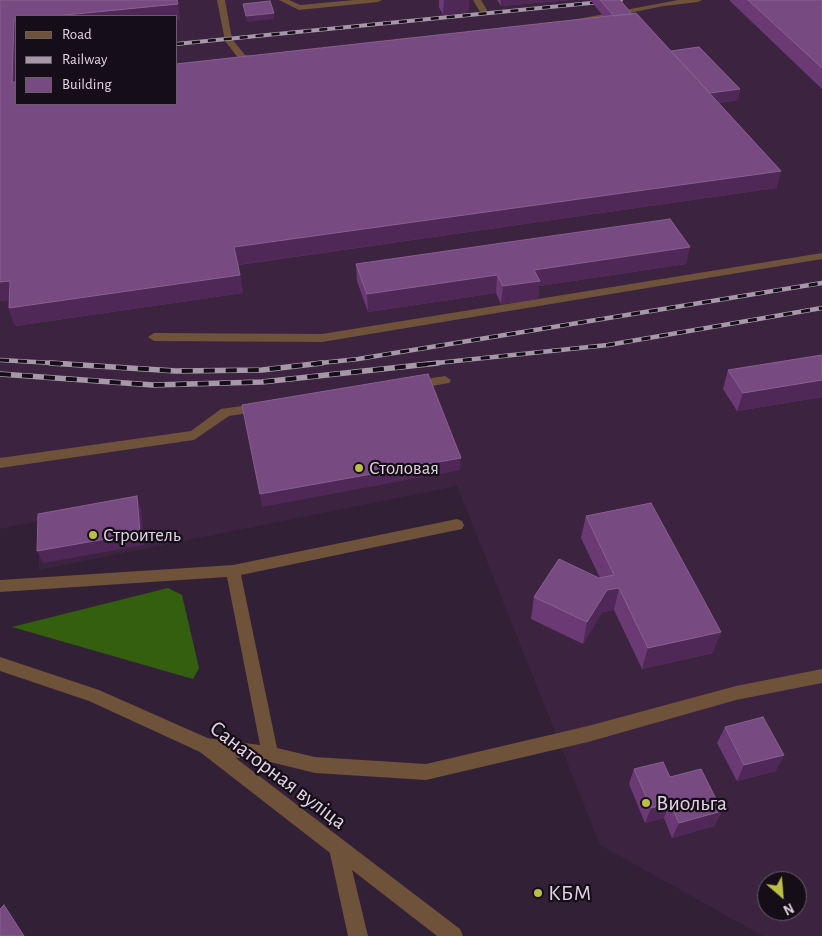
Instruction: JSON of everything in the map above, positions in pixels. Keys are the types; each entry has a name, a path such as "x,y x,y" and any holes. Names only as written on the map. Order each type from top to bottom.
{"street":[{"path":"221,0 228,38 242,57 261,60 270,58"},
{"path":"282,0 299,8 378,0"},
{"path":"476,0 483,10"},
{"path":"560,23 664,4 698,0"},
{"path":"154,337 322,338 822,256"},
{"path":"398,387 445,380"},
{"path":"0,463 194,435 226,412 273,405"},
{"path":"0,586 233,572 457,525"},
{"path":"233,572 270,754"},
{"name":"Санаторная вуліца","path":"0,664 93,695 206,746 338,850 453,936"},
{"path":"206,746 270,754 315,765 426,772 588,734 736,693 822,676"},
{"path":"338,850 358,936"}],"shaded area":[{"path":"0,0 822,0 822,936 763,936 600,845 457,486 39,570 39,521 0,529"}],"green space":[{"path":"168,588 182,595 199,668 193,679 12,627"}],"building":[{"path":"0,0 177,0 178,4 65,15 15,15 12,82 15,82 15,105 178,105 178,64 636,13 781,171 234,247 240,275 9,308 10,281 0,282"},
{"path":"600,0 620,0 632,14 614,16"},
{"path":"748,0 822,0 822,68"},
{"path":"270,1 274,13 246,16 243,4"},
{"path":"699,47 740,89 710,93 671,51"},
{"path":"670,219 690,247 534,270 540,281 503,286 497,275 367,294 356,264"},
{"path":"822,355 822,380 743,393 728,370"},
{"path":"428,374 461,458 260,494 242,405"},
{"name":"Строитель","path":"137,496 140,533 37,551 38,514"},
{"path":"651,503 721,632 648,648 619,588 607,590 587,622 534,597 559,559 599,578 614,575 586,516"},
{"path":"763,717 784,755 744,765 725,727"},
{"path":"663,762 670,777 701,769 722,811 679,823 670,803 651,808 634,769"},
{"path":"4,905 24,936 0,936 0,909"}],"railway":[{"path":"178,44 621,0"},
{"path":"311,364 358,359 822,283"},
{"path":"427,364 608,345 822,308"},
{"path":"0,360 70,364"},
{"path":"50,363 176,371 262,370 322,363"},
{"path":"0,374 153,385 262,382 438,363"}],"place":[{"name":"Столовая","path":"359,468"},
{"name":"Строитель","path":"93,535"},
{"name":"Виольга","path":"646,803"},
{"name":"КБМ","path":"538,893"}]}
